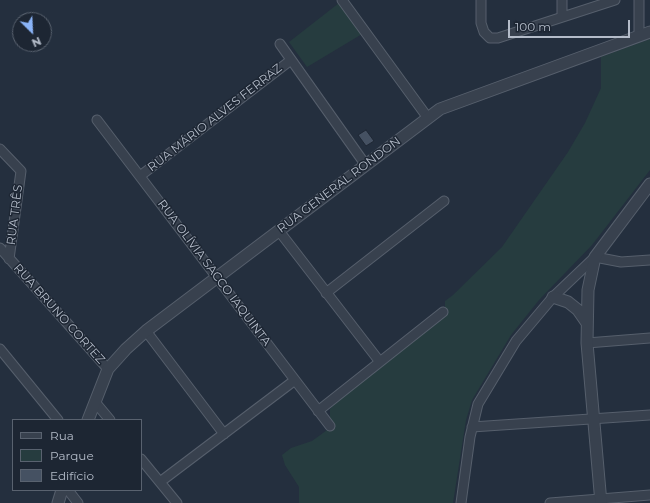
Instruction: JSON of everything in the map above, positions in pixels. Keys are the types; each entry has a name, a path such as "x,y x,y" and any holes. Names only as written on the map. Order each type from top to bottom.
{"street":[{"path":"481,0 481,23 484,32 490,38 498,38 615,0"},
{"path":"562,0 562,17"},
{"path":"639,0 645,34"},
{"path":"347,1 428,118"},
{"name":"RUA GENERAL RONDON","path":"88,419 108,369 126,349 146,332 365,164 440,109 645,34"},
{"path":"280,44 365,164"},
{"name":"RUA MÁRIO ALVES FERRAZ","path":"140,176 291,60"},
{"name":"RUA OLÍVIA SACCO IAQUINTA","path":"97,120 330,426"},
{"name":"RUA TRÊS","path":"0,149 21,171 10,258"},
{"path":"461,503 470,437 478,404 516,341 553,298 595,257 650,184"},
{"path":"326,293 444,201"},
{"path":"278,231 380,362"},
{"name":"RUA BRUNO CORTEZ","path":"0,248 108,369"},
{"path":"595,257 621,262 650,260"},
{"path":"595,257 588,290 587,343 601,501"},
{"path":"553,298 568,302 578,310 587,323"},
{"path":"318,411 442,312"},
{"path":"146,332 224,434"},
{"path":"587,343 650,338"},
{"path":"0,349 57,419"},
{"path":"160,482 295,380"},
{"path":"95,402 109,419"},
{"path":"472,427 650,414"},
{"path":"142,460 176,503"},
{"path":"58,503 62,491"},
{"path":"69,491 78,503"},
{"path":"550,503 601,501 650,495"}],"green space":[{"path":"339,3 362,34 307,67 289,42"},
{"path":"650,39 650,170 592,245 539,300 511,335 472,400 466,420 453,503 299,503 299,487 285,465 282,455 291,448 312,441 334,425 330,419 330,409 334,404 445,317 445,301 502,247 568,152 585,123 601,88 601,57"}],"building":[{"path":"366,130 374,141 366,146 358,135"}]}
